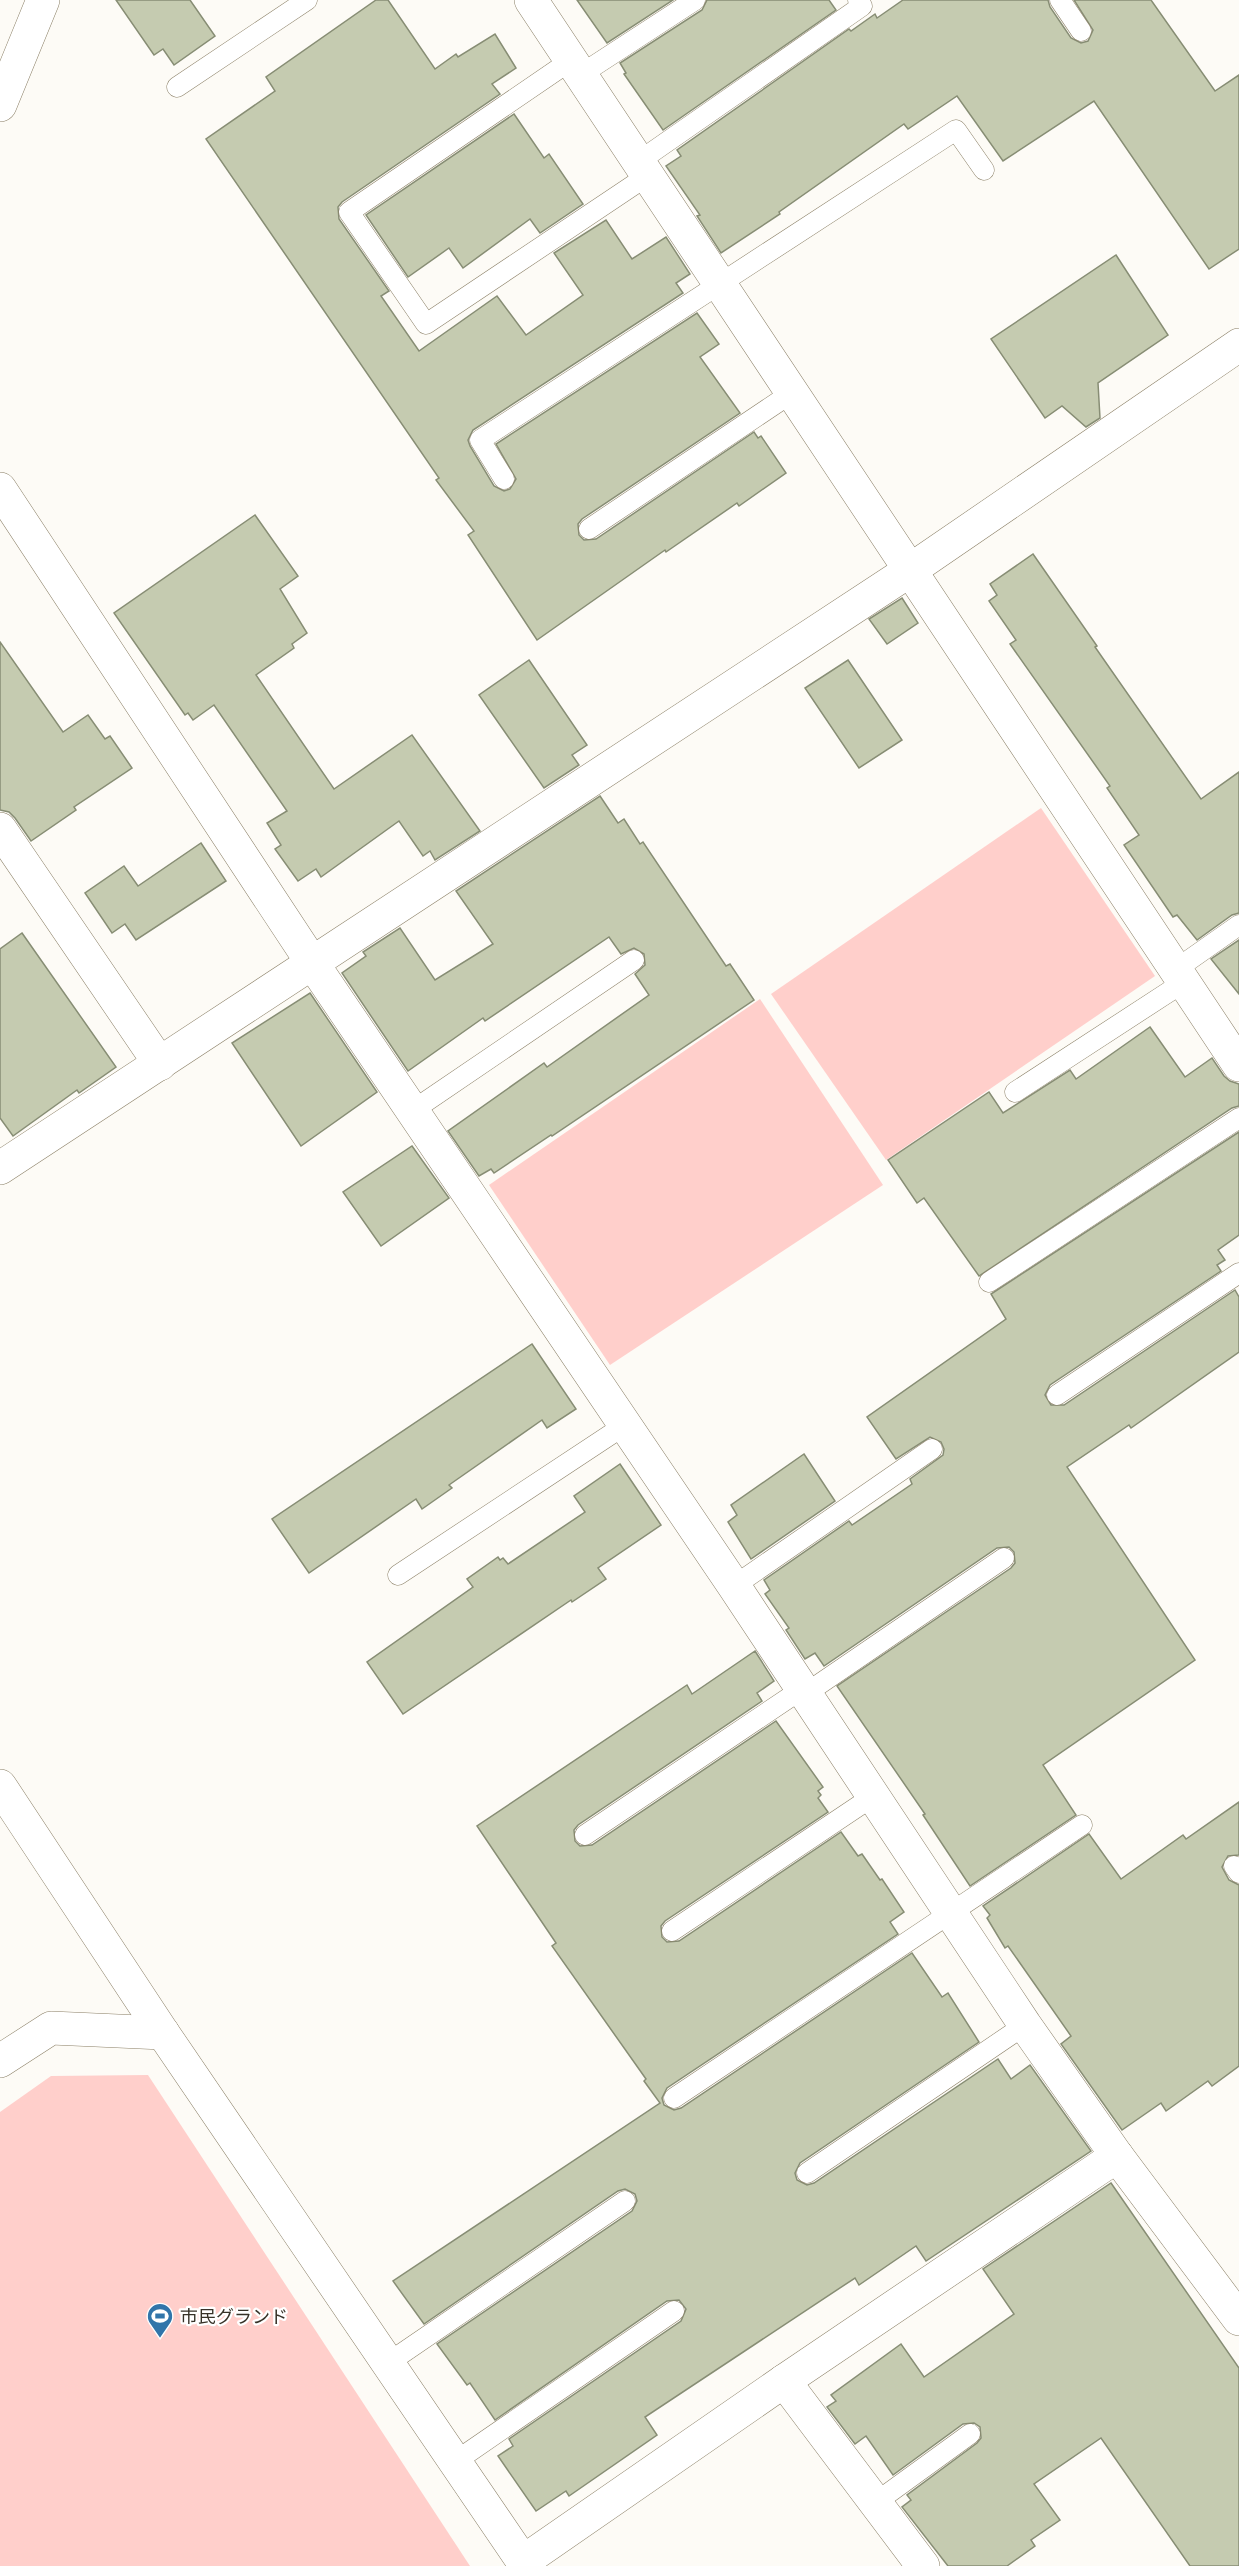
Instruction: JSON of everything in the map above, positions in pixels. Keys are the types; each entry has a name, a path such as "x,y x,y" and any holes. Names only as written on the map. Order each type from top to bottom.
{"main road":[{"path":"0,105 43,0"},
{"path":"531,0 1239,1065"},
{"path":"0,1168 909,571 1239,345"},
{"path":"0,489 313,964 734,1586 1025,2025 1117,2157 1239,2319"},
{"path":"0,829 160,1064"},
{"path":"0,1786 163,2033 525,2563 784,2381 1117,2157"},
{"path":"0,2061 51,2028 163,2033"},
{"path":"784,2381 923,2566"}],"lane":[{"path":"177,87 307,0"},
{"path":"695,0 575,68 349,212 426,324 642,169 862,6 858,0"},
{"path":"1060,0 1081,31"},
{"path":"504,479 480,440 956,130 984,170"},
{"path":"589,529 793,392"},
{"path":"1015,1092 1180,976 1239,925"},
{"path":"412,1110 634,960"},
{"path":"989,1282 1239,1118"},
{"path":"1057,1395 1239,1273"},
{"path":"398,1575 625,1425"},
{"path":"734,1586 932,1449"},
{"path":"585,1834 804,1692 1004,1558"},
{"path":"672,1931 872,1797"},
{"path":"674,2098 1082,1825"},
{"path":"807,2173 1025,2025"},
{"path":"388,2362 625,2201"},
{"path":"456,2461 674,2311"},
{"path":"875,2503 970,2434"}],"shaded area":[{"path":"1041,808 1155,976 886,1160 771,994"},
{"path":"760,999 883,1185 610,1365 489,1185"},
{"name":"市民グランド","path":"148,2075 470,2566 0,2566 0,2112 51,2076"}],"building":[{"path":"116,0 190,0 215,36 174,65 163,49 154,55"},
{"path":"376,0 388,0 435,69 456,54 458,57 495,34 516,68 492,84 500,94 342,202 338,207 339,219 389,291 381,296 419,351 497,296 526,335 583,295 554,253 606,220 632,259 666,237 690,274 676,283 683,293 473,430 468,440 470,446 494,486 504,491 510,489 516,479 496,444 697,313 719,344 700,357 740,413 582,519 578,524 579,535 584,540 596,539 754,432 758,438 761,436 786,473 739,506 737,503 666,552 665,550 537,640 468,535 474,531 436,480 439,478 206,139 275,91 266,77"},
{"path":"577,0 673,0 607,43"},
{"path":"707,0 829,0 836,10 663,130 624,74 626,73 620,63 702,10"},
{"path":"903,0 1048,0 1050,7 1071,38 1081,43 1088,41 1093,30 1074,0 1151,0 1215,91 1239,75 1239,249 1209,269 1094,101 1003,161 957,96 908,129 904,124 779,212 780,214 721,253 697,216 700,215 666,166 681,156 677,150 849,29 851,31 875,14 877,18"},
{"path":"514,114 544,158 549,154 583,204 540,233 530,219 463,268 449,248 408,277 366,215"},
{"path":"1116,255 1168,335 1098,383 1100,418 1086,427 1062,406 1045,418 991,339"},
{"path":"255,515 298,576 280,589 307,633 292,644 294,648 256,675 334,789 412,735 480,831 435,860 430,851 423,856 399,821 321,877 316,869 298,881 275,849 281,845 267,823 287,811 214,705 193,720 188,713 185,715 114,613"},
{"path":"1033,554 1201,799 1239,772 1239,913 1232,915 1197,940 1177,915 1173,917 1124,845 1139,835 1107,788 1110,786 1010,644 1016,640 989,601 997,595 990,584"},
{"path":"902,598 918,623 887,644 869,619"},
{"path":"0,642 63,732 88,715 105,739 110,736 132,768 74,807 76,810 31,841 9,812 0,810"},
{"path":"529,660 587,745 572,755 579,765 544,788 479,695"},
{"path":"848,660 902,740 859,768 805,688"},
{"path":"600,796 618,823 624,819 640,844 643,842 726,966 730,964 754,1000 552,1136 494,1173 491,1169 479,1176 448,1131 544,1063 547,1067 649,995 635,974 645,965 644,954 634,948 621,954 609,937 485,1021 483,1018 408,1071 342,973 366,956 363,952 400,928 435,980 493,944 456,891"},
{"path":"201,843 226,881 136,940 125,924 112,933 85,893 124,866 138,886"},
{"path":"22,933 116,1067 79,1093 77,1090 13,1136 0,1118 0,949"},
{"path":"1239,940 1239,994 1211,959"},
{"path":"310,993 377,1092 301,1146 232,1043"},
{"path":"1150,1027 1185,1077 1212,1058 1224,1076 1239,1084 1239,1106 1232,1108 979,1276 924,1198 917,1203 888,1160 989,1092 1003,1113 1070,1070 1076,1079"},
{"path":"1239,1132 1239,1235 1218,1250 1225,1260 1217,1265 1221,1271 1050,1385 1045,1395 1051,1405 1064,1405 1235,1290 1239,1297 1239,1352 1131,1428 1129,1425 1067,1467 1195,1660 1043,1765 1076,1815 970,1886 923,1815 925,1814 837,1686 1011,1568 1015,1563 1014,1552 1009,1547 997,1548 824,1666 815,1653 805,1659 786,1630 789,1628 765,1594 770,1590 764,1580 849,1521 852,1525 912,1484 910,1479 943,1455 944,1449 941,1442 930,1437 896,1459 867,1417 1006,1319 991,1294"},
{"path":"412,1146 449,1198 381,1246 343,1192"},
{"path":"532,1344 576,1409 547,1428 542,1420 449,1485 452,1488 422,1509 416,1499 309,1573 272,1519"},
{"path":"804,1454 835,1501 751,1559 728,1522 737,1515 731,1505"},
{"path":"620,1464 661,1525 598,1568 606,1579 572,1602 571,1600 403,1714 367,1662 473,1587 467,1579 498,1557 500,1560 503,1558 508,1564 585,1512 574,1496"},
{"path":"755,1651 774,1681 757,1693 762,1701 578,1825 574,1830 575,1841 580,1846 592,1845 776,1721 823,1787 818,1791 821,1795 818,1798 828,1812 665,1921 661,1926 662,1937 667,1942 679,1941 841,1832 858,1856 862,1854 880,1880 882,1879 904,1912 890,1922 898,1934 667,2088 662,2098 664,2105 674,2110 681,2108 912,1953 942,1997 948,1993 979,2042 800,2163 795,2173 797,2180 807,2185 814,2183 998,2059 1011,2079 1030,2065 1091,2151 926,2261 916,2246 859,2285 855,2278 645,2417 657,2435 569,2496 566,2491 536,2511 498,2456 513,2446 509,2439 681,2321 686,2309 679,2300 667,2301 495,2420 470,2383 467,2385 437,2344 632,2211 637,2201 635,2194 625,2189 618,2191 424,2324 393,2281 660,2103 644,2081 646,2079 552,1946 556,1943 477,1826 687,1685 692,1694"},
{"path":"1239,1802 1239,1855 1228,1856 1222,1867 1229,1880 1239,1885 1239,2066 1212,2086 1208,2081 1166,2111 1161,2103 1122,2130 1061,2044 1071,2036 1008,1946 1005,1948 987,1918 990,1915 983,1906 1089,1834 1121,1879 1183,1835 1186,1839"},
{"path":"1111,2183 1239,2368 1239,2566 1190,2566 1101,2438 1034,2484 1060,2520 1031,2540 1035,2546 1007,2566 948,2566 902,2507 911,2500 907,2495 977,2443 981,2438 980,2427 974,2423 963,2424 893,2475 866,2436 855,2444 827,2407 836,2401 831,2395 901,2344 924,2377 1014,2314 983,2269"}],"place":[{"name":"市民グランド","path":"160,2339"}]}
